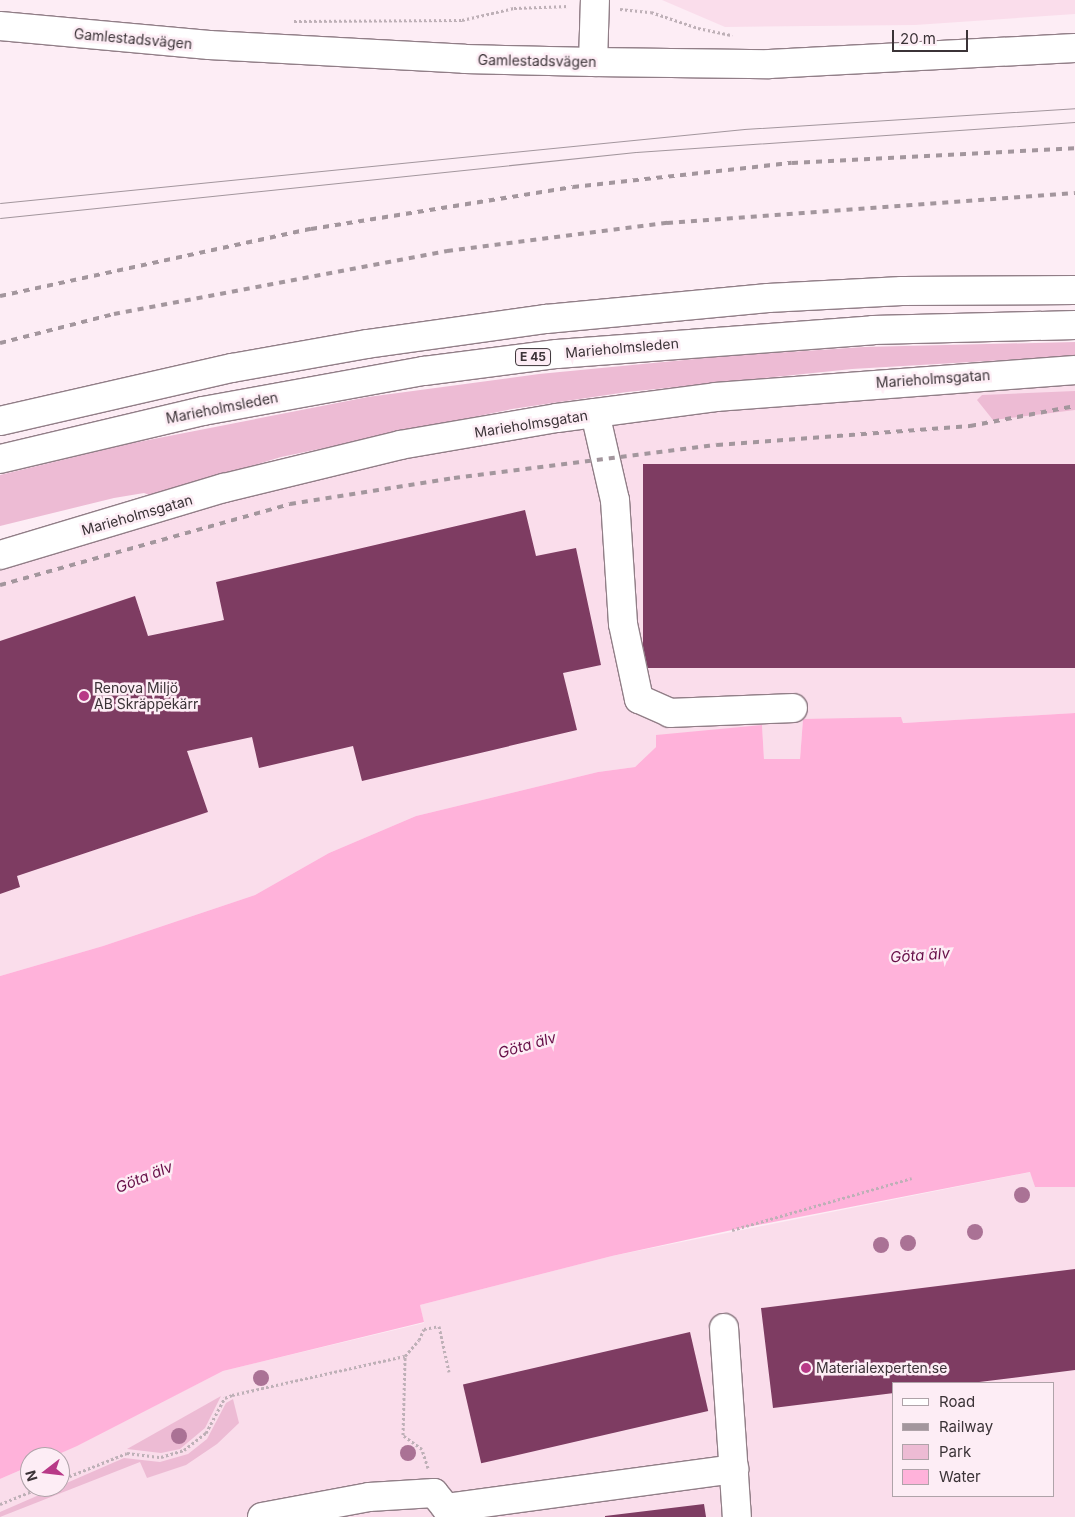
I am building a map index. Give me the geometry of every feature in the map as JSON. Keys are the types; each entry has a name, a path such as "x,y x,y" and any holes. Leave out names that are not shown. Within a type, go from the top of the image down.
{"main road":[{"path":"593,62 595,4"},
{"name":"Gamlestadsvägen","path":"0,26 209,45 465,59 593,62 779,64 1075,48"},
{"path":"0,421 232,368 367,344 546,319 768,298 902,291 1075,290"},
{"name":"Marieholmsleden","path":"0,459 203,411 424,371 557,354 873,330 1075,325"},
{"name":"Marieholmsgatan","path":"0,555 326,462 400,445 716,397 854,384 1075,370"},
{"path":"595,414 615,500 622,624 639,699 670,713 794,708"},
{"path":"724,1328 737,1517"},
{"path":"262,1517 369,1497 443,1506 734,1469"}],"path":[{"path":"284,21 462,20 536,6 595,4 651,12 698,28 736,36"},
{"path":"732,1230 912,1178"},
{"path":"70,1476 127,1453 161,1457 184,1450 206,1433 224,1398 405,1356 419,1340 424,1329 439,1326 449,1372"},
{"path":"405,1356 402,1434 422,1449 443,1506"},
{"path":"0,1504 20,1496"}],"shaded area":[{"path":"662,0 1075,0 1075,14 915,25 725,27"},
{"path":"1075,378 1075,713 902,723 803,719 800,759 764,759 762,725 656,747 635,767 598,772 416,816 329,853 255,895 103,946 0,976 0,563 327,469 717,405"},
{"path":"1031,1172 1035,1187 1075,1187 1075,1517 0,1517 0,1479 20,1470 20,1497 70,1497 70,1448 223,1371 424,1323 420,1305 612,1256"}],"green space":[{"path":"1075,342 1075,356 852,369 627,392 512,409 281,457 152,496 144,493 114,498 0,526 0,475 128,444 368,397 539,374 726,356 864,347"},
{"path":"1075,391 1075,410 993,420 977,400 982,395"},
{"path":"221,1396 205,1428 180,1449 161,1453 127,1449"},
{"path":"233,1399 239,1423 217,1444 186,1465 147,1478 140,1462 70,1490 70,1482 124,1458 160,1462 188,1454 207,1439 226,1403"},
{"path":"34,1497 51,1497 0,1517 0,1512"}],"water":[{"name":"Göta älv","path":"1075,713 1075,1187 1035,1187 1030,1172 732,1230 612,1256 420,1305 424,1322 223,1371 70,1449 70,1447 20,1447 20,1470 0,1479 0,976 103,946 255,895 329,853 416,816 598,772 635,767 656,747 656,735 762,725 764,759 800,759 803,719 901,717 903,723"}],"building":[{"path":"643,464 1075,464 1075,668 643,668"},
{"path":"525,510 536,556 576,548 601,665 563,673 577,730 362,781 353,746 259,768 252,737 187,751 208,812 17,876 20,887 0,894 0,641 135,596 148,636 224,620 216,582"},
{"path":"1075,1269 1075,1370 979,1382 892,1382 892,1393 773,1408 761,1308"},
{"path":"690,1332 708,1411 481,1463 463,1384"},
{"path":"704,1504 706,1517 605,1517 605,1516"}],"tram line":[{"path":"0,203 744,129 1075,108"},
{"path":"0,218 636,152 1075,122"}],"railway":[{"path":"0,296 311,229 573,187 792,163 1075,148"},
{"path":"0,343 114,314 447,251 667,223 1075,193"},
{"path":"0,585 290,504 454,478 717,445 970,426 1075,406"}],"place":[{"name":"Renova Miljö AB Skräppekärr","path":"84,696"},
{"name":"Materialexperten.se","path":"806,1368"}]}
